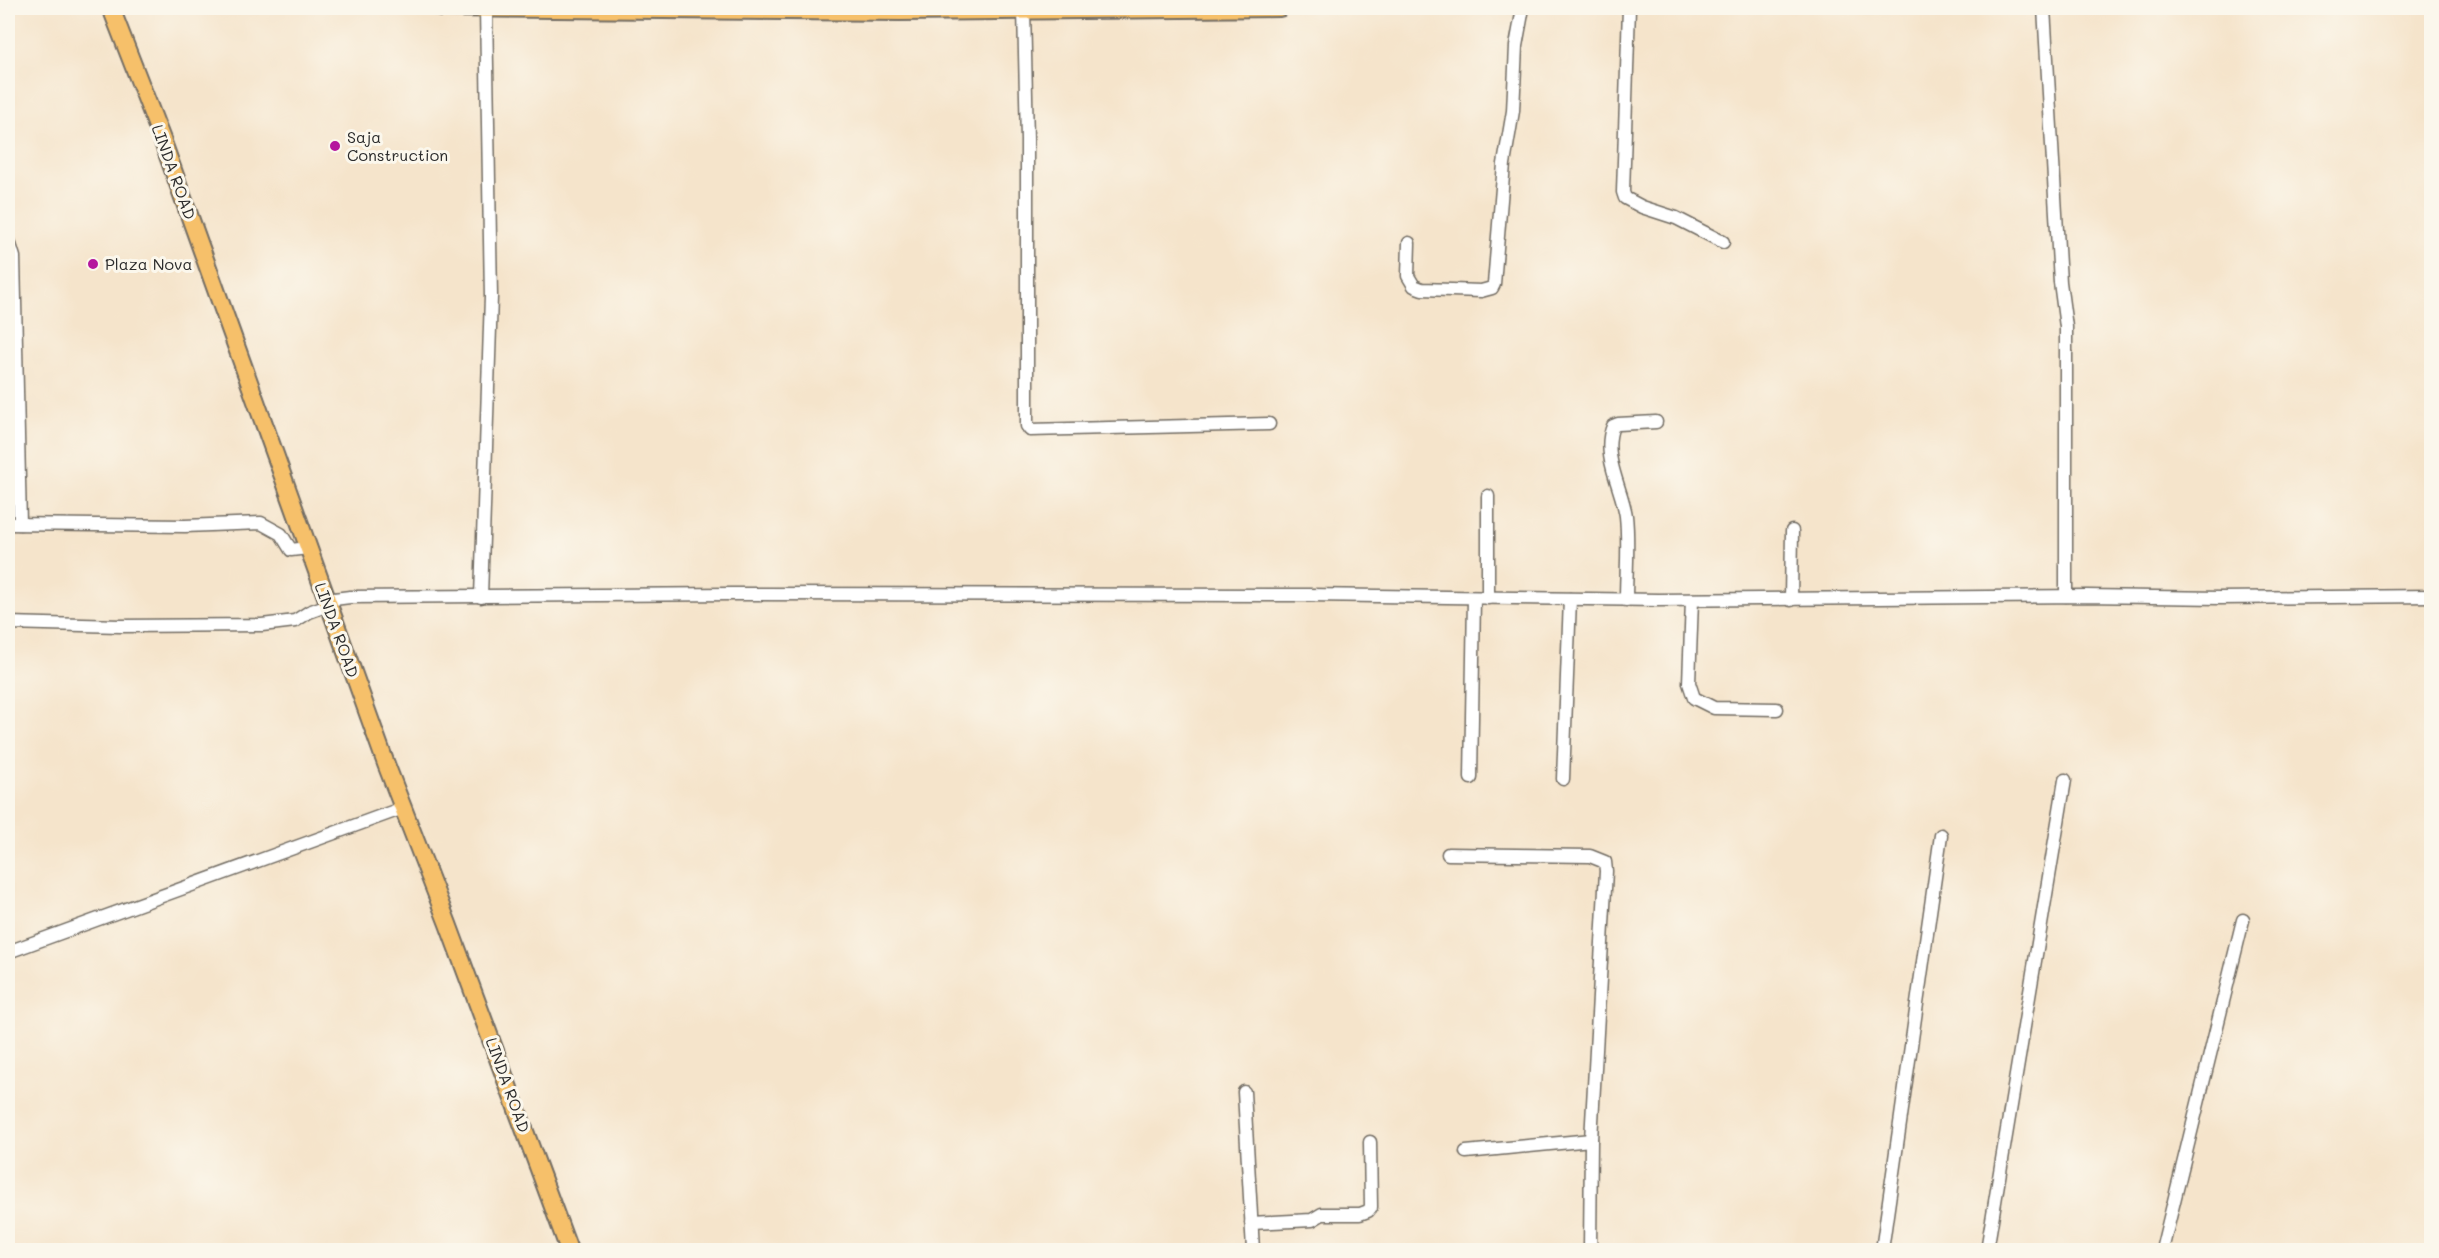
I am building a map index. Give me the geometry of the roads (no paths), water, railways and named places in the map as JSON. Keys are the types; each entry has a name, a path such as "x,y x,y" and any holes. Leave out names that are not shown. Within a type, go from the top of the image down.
{"main road":[{"name":"LINDA ROAD","path":"111,8 163,142 327,603 569,1251"},
{"path":"440,8 900,10 1280,8"}],"street":[{"path":"1409,243 1408,276 1414,286 1422,289 1481,291 1492,288 1504,164 1513,111 1516,46 1524,8"},
{"path":"1629,8 1623,192 1625,198 1642,207 1676,218 1723,242"},
{"path":"2044,8 2060,282 2066,327 2066,596"},
{"path":"481,597 491,297 486,9"},
{"path":"1024,9 1027,140 1027,426 1030,430 1269,424"},
{"path":"8,238 14,257 14,524 185,526 261,523 281,534 291,550 309,548"},
{"path":"1626,600 1626,516 1615,483 1609,440 1613,426 1618,424 1656,422"},
{"path":"1488,496 1488,598"},
{"path":"1791,600 1792,531"},
{"path":"8,623 120,626 262,625 295,621 327,603 350,597 743,594 1286,595 1791,600 2066,596 2432,597"},
{"path":"1471,778 1474,598"},
{"path":"1563,779 1570,599"},
{"path":"1692,600 1689,683 1694,698 1714,708 1777,709"},
{"path":"1987,1251 2065,780"},
{"path":"8,952 403,808"},
{"path":"1882,1251 1941,835"},
{"path":"1449,854 1590,856 1605,862 1604,940 1591,1140 1590,1251"},
{"path":"2162,1251 2242,920"},
{"path":"1244,1092 1253,1251"},
{"path":"1466,1152 1591,1140"},
{"path":"1251,1223 1312,1220 1322,1214 1359,1214 1368,1211 1371,1207 1370,1142"}],"place":[{"name":"Saja Construction","path":"335,146"},
{"name":"Plaza Nova","path":"93,264"}]}
